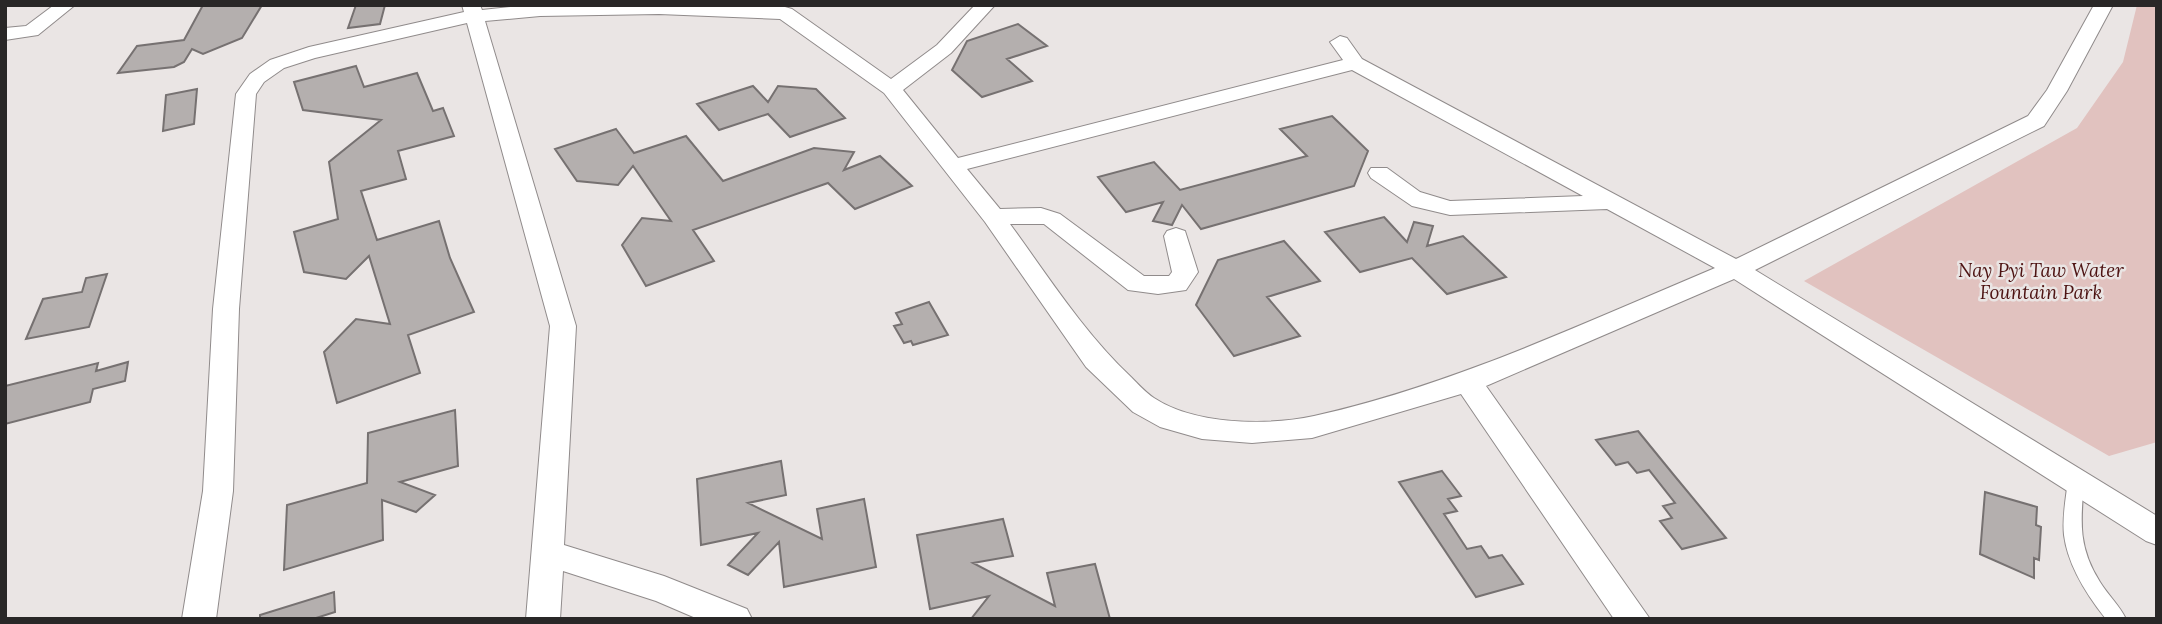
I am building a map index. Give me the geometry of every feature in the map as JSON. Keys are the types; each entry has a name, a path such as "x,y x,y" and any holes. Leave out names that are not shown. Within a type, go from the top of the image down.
{"street":[{"path":"5,34 31,31 66,5"},
{"path":"891,89 944,49 986,5"},
{"path":"199,619 218,491 226,309 246,94 257,78 277,64 472,11 791,9 891,89 993,217 1096,360 1143,405 1170,419 1202,428 1252,432 1312,427 1468,382 1737,269 2036,121 2104,5"},
{"path":"472,11 563,326 543,619"},
{"path":"1340,42 1355,63 1737,269 2157,532"},
{"path":"952,166 1355,63"},
{"path":"1379,173 1422,203 1431,206 1610,202"},
{"path":"993,217 1029,214 1052,219 1137,284 1177,284 1185,272 1176,236"},
{"path":"1468,382 1633,619"},
{"path":"547,553 664,590 735,619"}],"lane":[{"path":"2077,480 2073,536 2098,596 2117,619"}],"green space":[{"name":"Nay Pyi Taw Water Fountain Park","path":"2137,5 2157,5 2157,442 2109,456 1804,281 2077,128 2123,62"}],"building":[{"path":"203,5 262,5 242,38 203,54 192,49 184,62 174,67 118,73 137,46 184,40"},
{"path":"356,5 385,5 380,24 348,28"},
{"path":"1018,24 1047,46 1007,59 1032,81 982,97 952,70 967,41"},
{"path":"356,66 364,87 417,73 433,111 443,108 454,136 398,151 406,179 361,191 377,240 439,221 450,258 474,312 408,335 420,373 337,403 324,352 356,319 390,324 369,256 346,279 304,272 294,232 338,219 329,162 381,120 303,110 294,82"},
{"path":"753,86 768,102 778,86 816,89 845,118 790,137 768,114 719,130 697,104"},
{"path":"197,89 194,124 163,131 166,95"},
{"path":"1332,116 1368,151 1354,186 1201,229 1182,205 1172,225 1153,221 1163,202 1126,212 1098,177 1154,162 1180,190 1307,156 1280,129"},
{"path":"616,129 634,153 686,136 723,181 814,148 854,152 844,170 880,156 912,186 855,209 828,183 693,230 714,261 646,286 622,245 642,218 671,221 633,166 618,185 577,181 555,149"},
{"path":"1384,217 1407,242 1414,222 1433,226 1427,246 1463,236 1506,277 1447,294 1412,258 1360,272 1325,232"},
{"path":"1284,241 1320,281 1267,297 1300,336 1234,356 1196,305 1218,260"},
{"path":"107,274 89,327 26,339 43,299 82,292 86,278"},
{"path":"929,302 948,335 913,345 911,341 904,343 894,326 902,324 896,313"},
{"path":"128,362 125,381 93,389 90,402 5,424 5,386 98,363 96,371"},
{"path":"455,410 458,466 400,482 435,495 416,512 382,500 383,540 284,570 287,505 367,483 368,433"},
{"path":"1638,431 1726,538 1682,549 1660,521 1672,518 1663,506 1675,503 1649,470 1637,473 1628,462 1616,465 1596,440"},
{"path":"781,461 786,495 748,503 822,539 817,509 864,499 876,567 784,587 779,542 748,575 728,565 758,533 701,545 697,479"},
{"path":"1442,471 1461,496 1448,499 1457,511 1444,514 1467,549 1481,546 1489,558 1502,555 1523,584 1476,597 1399,482"},
{"path":"1985,492 2037,507 2036,525 2041,527 2039,560 2034,558 2034,578 1980,554"},
{"path":"1003,519 1013,556 973,563 1055,606 1047,573 1095,564 1110,619 971,619 989,596 930,609 917,535"},
{"path":"334,592 335,612 313,619 260,619 260,615"}]}
